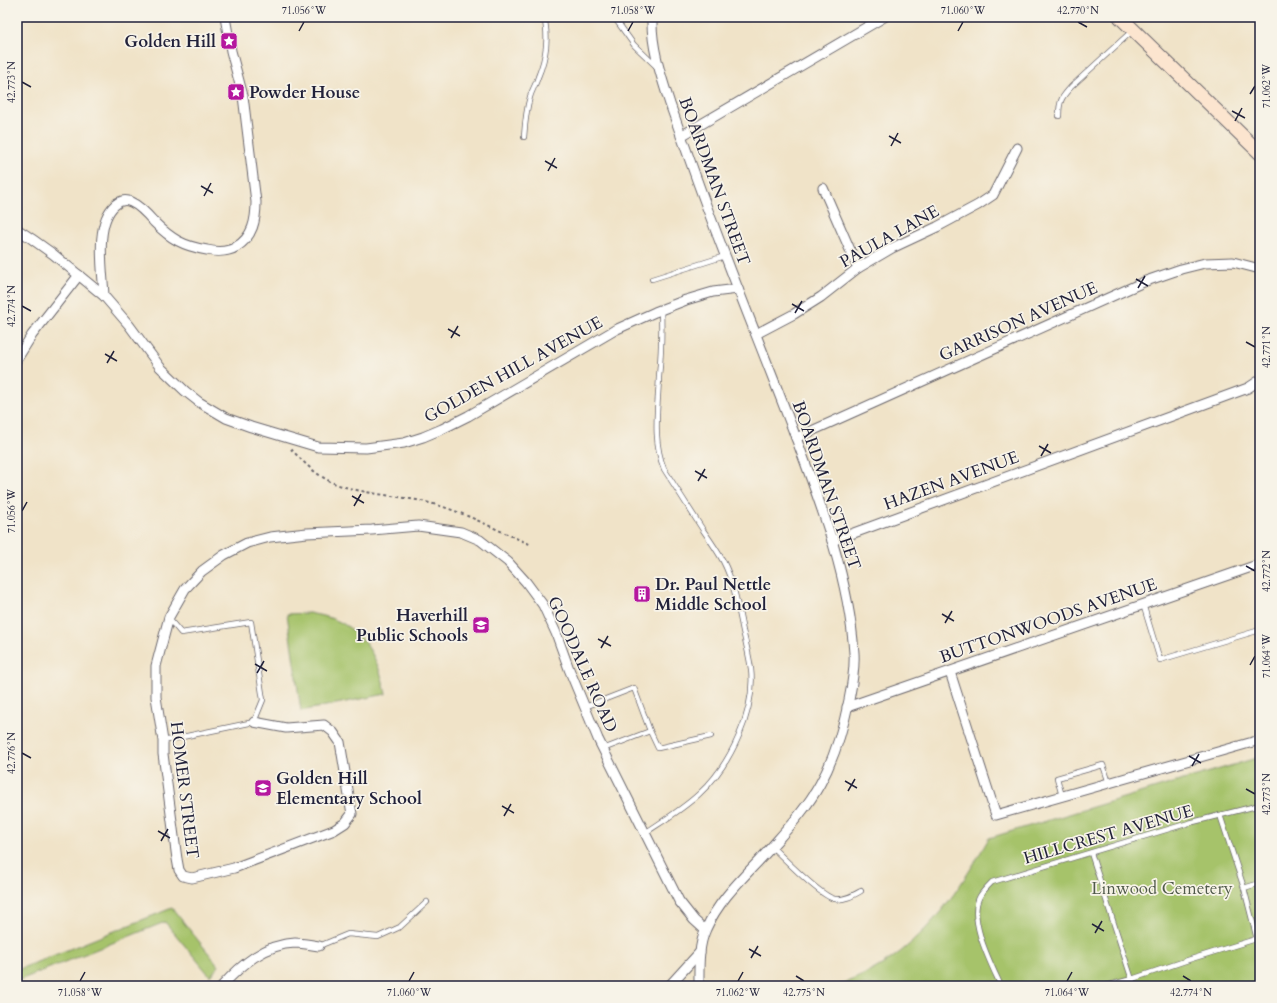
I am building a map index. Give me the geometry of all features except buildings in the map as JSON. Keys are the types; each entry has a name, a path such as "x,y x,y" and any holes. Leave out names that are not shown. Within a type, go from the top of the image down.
{"main road":[{"path":"1120,17 1260,153"}],"street":[{"path":"104,296 102,228 109,210 118,202 124,200 137,205 166,233 184,245 196,248 217,251 233,249 241,244 251,232 256,213 256,202 242,88 225,17"},
{"name":"BOARDMAN STREET","path":"652,17 652,37 659,68 681,136 725,256 796,438 832,541 851,616 854,657 848,707 838,743 819,785 797,818 772,847 723,898 705,930 700,952 699,986"},
{"path":"681,136 884,17"},
{"name":"PAULA LANE","path":"756,334 794,314 821,297 858,268 892,248 937,227 978,205 993,195 1017,148"},
{"path":"823,188 858,268"},
{"name":"GOLDEN HILL AVENUE","path":"17,229 53,254 104,296 129,325 160,367 189,395 226,418 285,438 318,447 366,448 404,443 423,437 474,412 615,330 686,300 713,292 738,289"},
{"name":"GARRISON AVENUE","path":"796,438 1146,282 1181,269 1205,262 1233,262 1260,269"},
{"path":"17,360 32,335 79,275"},
{"name":"HAZEN AVENUE","path":"832,541 1248,388 1260,380"},
{"name":"GOODALE ROAD","path":"252,542 270,537 307,533 418,526 461,532 480,540 508,562 526,582 543,605 585,707 645,833 679,901 694,920 705,930"},
{"name":"HOMER STREET","path":"252,542 224,555 202,571 186,589 168,617 156,666 156,697 163,740 163,754 179,870 183,876 192,878 234,868 334,830 345,823 352,814 340,742 333,732 324,725 286,728 254,722"},
{"name":"BUTTONWOODS AVENUE","path":"848,707 1260,564"},
{"path":"950,672 996,815 1260,740"},
{"path":"222,986 235,972 258,953 278,946 295,943 319,946"},
{"path":"669,986 700,952"}],"lane":[{"path":"524,137 527,107 541,69 545,52 547,32 544,17"},
{"path":"614,17 634,45 659,68"},
{"path":"1059,116 1059,104 1064,95 1133,30"},
{"path":"652,279 725,256"},
{"path":"645,833 700,794 713,780 737,740 751,692 751,670 730,578 723,561 664,469 660,458 657,445 656,426 662,341 661,310"},
{"path":"1143,604 1160,660 1260,630"},
{"path":"163,740 254,722 262,700 251,622 180,633 168,617"},
{"path":"585,707 634,688 658,748 711,736"},
{"path":"604,749 650,731"},
{"path":"1062,796 1057,778 1103,765 1109,783"},
{"name":"HILLCREST AVENUE","path":"1001,986 980,938 976,918 976,905 980,895 992,882 1189,823 1260,805"},
{"path":"1220,815 1244,888 1260,951"},
{"path":"772,847 824,895 835,900 844,899 862,891"},
{"path":"1091,853 1134,986"},
{"path":"1244,888 1260,883"},
{"path":"319,946 348,934 378,937 400,926 427,902"},
{"path":"1106,986 1256,939"}],"path":[{"path":"285,438 287,446 301,460 319,475 335,484 351,489 418,500 438,505 467,515 512,537 532,544"}],"green space":[{"path":"309,613 330,618 344,625 362,640 375,659 386,694 301,711 287,614"},
{"name":"Linwood Cemetery","path":"1260,757 1260,986 837,986 873,970 892,958 925,929 954,895 989,838"},
{"path":"172,908 219,966 210,976 165,922 17,981 17,970"}],"place":[{"name":"Golden Hill","path":"229,41"},
{"name":"Powder House","path":"236,92"},
{"name":"Dr. Paul Nettle Middle School","path":"642,594"},
{"name":"Haverhill Public Schools","path":"481,625"},
{"name":"Golden Hill Elementary School","path":"263,788"}]}
